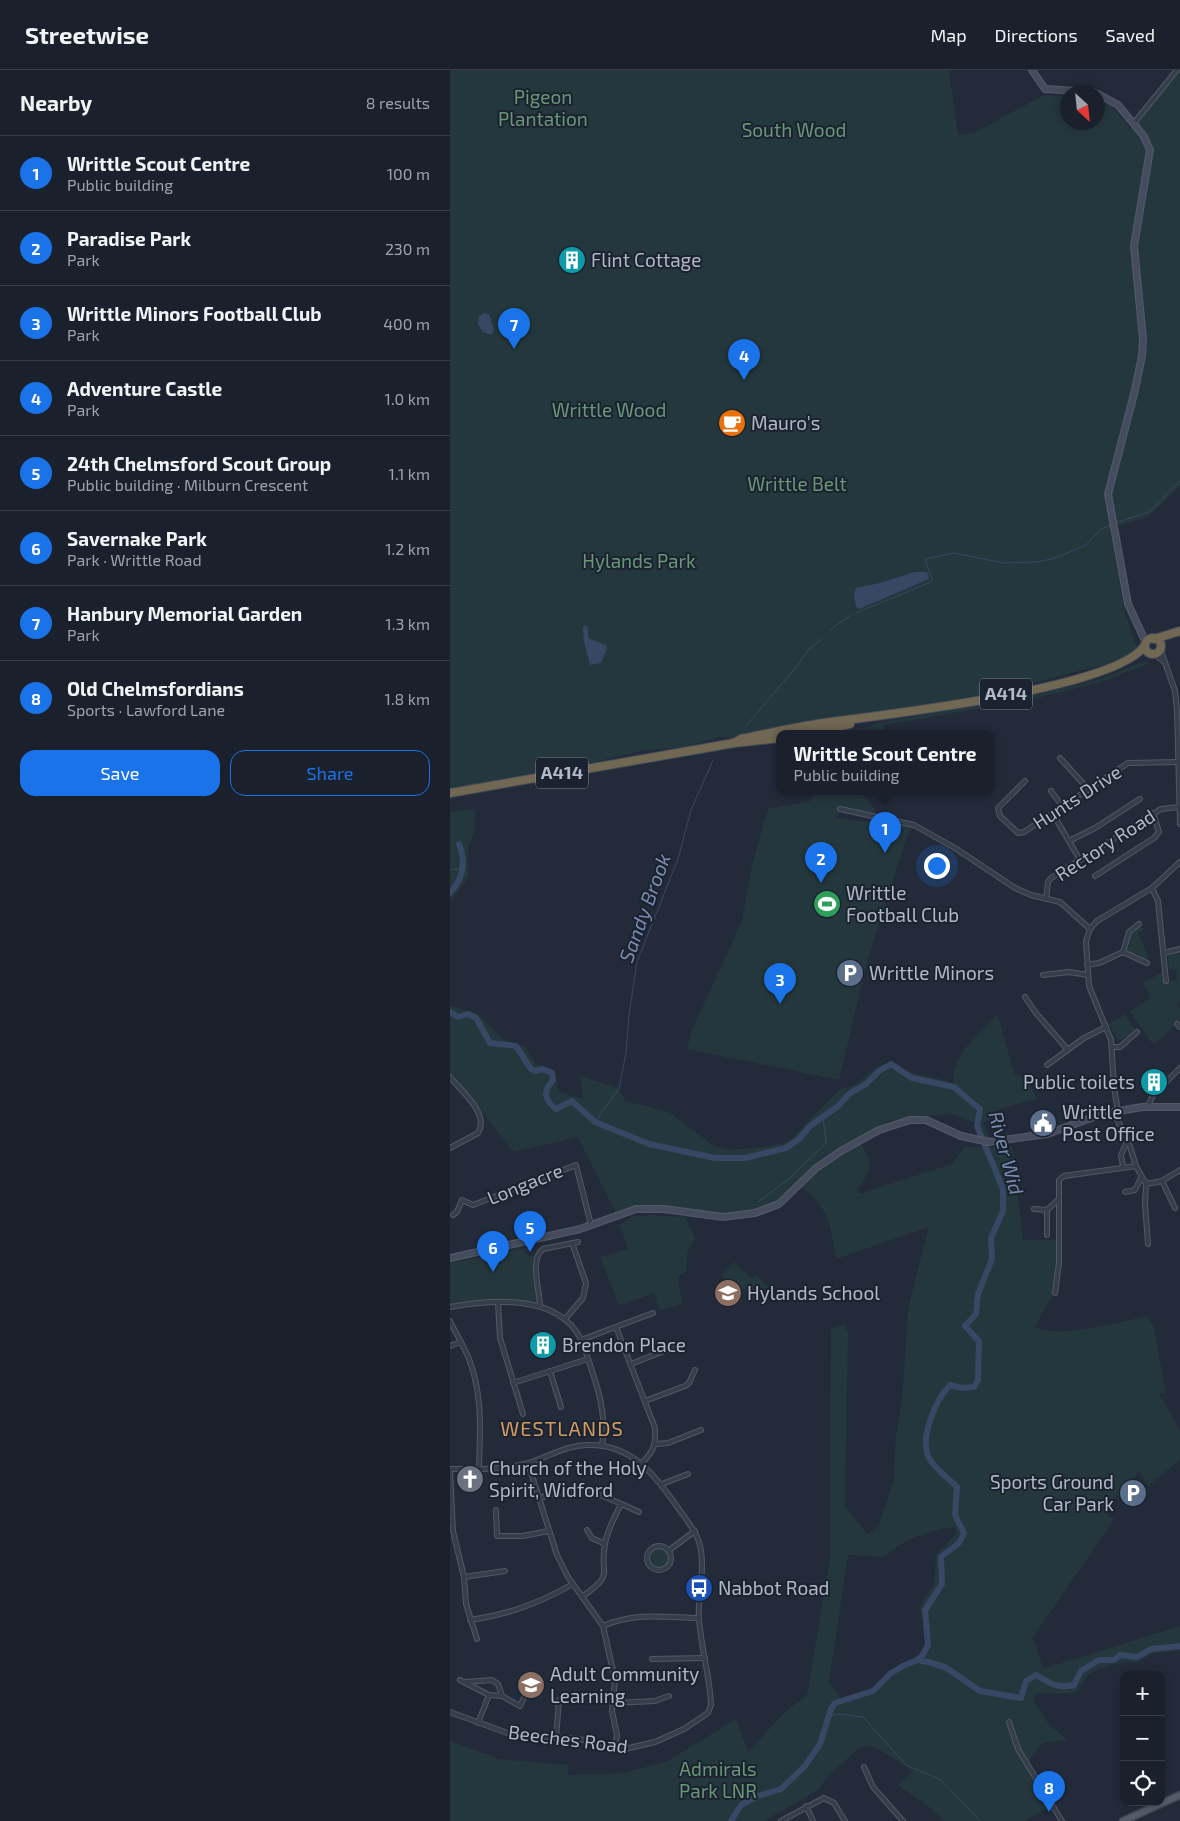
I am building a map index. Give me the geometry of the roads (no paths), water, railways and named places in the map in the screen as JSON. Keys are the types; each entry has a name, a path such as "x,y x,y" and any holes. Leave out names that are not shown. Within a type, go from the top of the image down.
{"highway":[{"path":"1153,646 1180,631"},
{"name":"A414","path":"787,730 859,720 1050,686 1100,673 1131,660 1153,646"},
{"name":"A414","path":"824,730 846,726 859,720"},
{"name":"A414","path":"734,743 741,739 776,732"},
{"name":"A414","path":"450,793 734,743 776,738"}],"main road":[{"path":"1123,1821 1180,1795"}],"street":[{"path":"1032,70 1045,89 1060,90"},
{"path":"1134,123 1178,70"},
{"path":"1105,98 1118,105 1134,123 1150,150 1134,246 1143,339 1142,356 1108,494 1128,604 1140,632 1163,661 1174,691 1178,711 1180,824"},
{"path":"1153,646 1163,661"},
{"path":"1060,758 1089,790"},
{"name":"Hunts Drive","path":"1025,782 998,808 1000,816 1015,832 1021,833 1128,764 1179,762"},
{"path":"1051,791 1063,807"},
{"path":"1069,841 1095,828 1140,798"},
{"name":"Rectory Road","path":"1046,899 1049,880 1161,809 1179,807"},
{"path":"840,810 914,824 955,848 1015,888 1063,904 1090,929"},
{"path":"1053,814 1080,860"},
{"path":"1095,876 1154,838 1159,832 1153,814"},
{"path":"1148,1244 1144,1204 1146,1184 1136,1166 1128,1140 1116,1112 1112,1046 1090,990 1086,948 1090,929 1107,914 1152,888 1180,862"},
{"path":"1152,888 1158,901 1166,981"},
{"path":"1087,965 1099,963 1123,952 1129,932 1139,924"},
{"path":"1164,953 1180,949"},
{"path":"1123,952 1147,963"},
{"path":"1043,975 1069,972 1088,975"},
{"path":"1025,997 1068,1050"},
{"path":"1047,1065 1084,1038 1106,1027"},
{"path":"1112,1055 1137,1032"},
{"path":"1112,1046 1120,1047"},
{"path":"1148,1106 1153,1095 1180,1068"},
{"path":"450,1077 479,1112 482,1122 478,1133 451,1148"},
{"path":"450,1258 591,1225 636,1209 664,1209 722,1216 746,1215 769,1208 783,1201 816,1168 834,1155 879,1130 910,1120 926,1120 961,1136 987,1142 1047,1134 1098,1115 1148,1106 1180,1106"},
{"path":"1123,1166 1121,1155 1128,1140"},
{"name":"Longacre","path":"452,1215 457,1212 462,1200 473,1205 576,1165 591,1225"},
{"path":"1055,1293 1059,1263 1058,1184 1061,1177 1123,1166 1136,1166"},
{"path":"1146,1184 1162,1181 1180,1170"},
{"path":"1125,1192 1135,1190 1141,1178"},
{"path":"1162,1181 1175,1208"},
{"path":"1034,1209 1047,1210 1059,1199"},
{"path":"1047,1210 1047,1235"},
{"path":"540,1306 535,1269 539,1252 543,1249 578,1242"},
{"path":"565,1319 583,1298 586,1283 572,1243"},
{"path":"498,1302 500,1338 523,1414"},
{"path":"450,1306 498,1302 540,1306 565,1319 581,1340 598,1389 604,1419 602,1446"},
{"path":"581,1340 653,1313"},
{"path":"451,1322 469,1358 478,1389 481,1414 479,1469"},
{"path":"616,1327 655,1428 656,1444 652,1454 642,1464"},
{"path":"450,1346 461,1342"},
{"path":"631,1364 674,1347"},
{"path":"513,1383 588,1359"},
{"path":"645,1401 685,1386 689,1383 695,1370"},
{"path":"550,1371 561,1407"},
{"path":"656,1444 668,1443 702,1430"},
{"name":"Beeches Road","path":"450,1469 500,1468 528,1463 571,1447 602,1446 620,1450 642,1464 662,1484 695,1531 702,1557 698,1618 711,1696 711,1706 708,1713 684,1729 655,1742 625,1749 585,1740 510,1734 450,1712"},
{"path":"528,1463 548,1531 560,1563 603,1626 615,1680 612,1711 617,1735 615,1748"},
{"path":"450,1469 454,1530 464,1577 470,1620 477,1640"},
{"path":"662,1484 688,1474"},
{"path":"539,1498 562,1491 583,1490 639,1512"},
{"path":"582,1597 598,1584 604,1576 605,1544 621,1504"},
{"path":"496,1510 495,1536 523,1536 548,1531"},
{"path":"587,1530 592,1538 605,1544"},
{"path":"668,1551 695,1531"},
{"path":"592,1538 594,1533"},
{"path":"662,1546 668,1551 671,1558 665,1568 657,1570 650,1566 647,1555 651,1549 662,1546"},
{"path":"464,1577 505,1571"},
{"path":"470,1620 497,1616 524,1608 573,1584"},
{"path":"603,1626 641,1615 698,1618"},
{"path":"652,1659 705,1658"},
{"path":"460,1680 489,1694 502,1696 520,1706 524,1698"},
{"path":"466,1682 492,1680 498,1684 502,1696"},
{"path":"478,1723 489,1694"},
{"path":"614,1703 655,1701 669,1696"},
{"path":"556,1738 558,1700"},
{"path":"1008,1722 1018,1749 1062,1821"},
{"path":"864,1767 873,1787 903,1821"},
{"path":"781,1821 824,1798 834,1803 845,1821"},
{"path":"806,1806 813,1821"}],"water":[{"path":"483,313 489,314 494,330 491,335 483,332 478,325 479,317"},
{"path":"915,572 927,572 929,579 859,609 856,607 854,594 856,588"},
{"path":"586,625 588,628 588,638 606,645 607,648 601,663 590,665 584,642 583,627"}],"waterway":[{"name":"Sandy Brook","path":"1115,523 1149,512 1180,481"},
{"name":"Sandy Brook","path":"856,613 931,582 932,579 925,559 954,553 1004,563 1037,562 1056,558 1086,545 1101,529 1111,525"},
{"name":"Sandy Brook","path":"830,630 851,615"},
{"name":"Sandy Brook","path":"746,726 798,665 808,650 822,639"},
{"name":"Sandy Brook","path":"595,1122 619,1088 626,1053 629,1015 637,962 678,859 691,810 713,760"},
{"name":"River Wid","path":"450,893 461,876 463,857 459,844"},
{"path":"450,870 463,868"},
{"name":"River Wid","path":"450,1012 458,1017 468,1014 476,1018 490,1043 516,1046 531,1069 536,1071 542,1069 552,1073 553,1080 547,1088 546,1096 556,1109 572,1101 595,1122 649,1144 715,1158 745,1158 786,1148 799,1139 810,1126 837,1107 849,1094 866,1084 879,1071 891,1064 912,1078 954,1087 980,1109 977,1126 1003,1189 1003,1211 991,1238 992,1259 978,1294 976,1314 965,1326 979,1341 978,1380 974,1387 962,1388 950,1385 939,1400 930,1419 926,1450 929,1458 938,1470 957,1487 955,1515 964,1533 959,1543 941,1557 942,1584 925,1610 928,1645 922,1656 917,1660"},
{"path":"758,1202 790,1178 826,1143 823,1117"},
{"path":"731,1821 741,1805 758,1796 781,1789 805,1766 820,1744 831,1709 835,1703 873,1691 891,1673 917,1660 945,1667 980,1691 1021,1698 1026,1681 1036,1675 1058,1686 1074,1685 1081,1671 1099,1660 1114,1660 1120,1655 1137,1657 1151,1649 1180,1646"},
{"path":"829,1716 839,1714 863,1717 906,1765 941,1780 980,1821"}],"place":[{"name":"Flint Cottage","path":"572,260"},
{"name":"Hanbury Memorial Garden","path":"514,349"},
{"name":"Adventure Castle","path":"744,380"},
{"name":"Mauro's","path":"732,423"},
{"name":"Writtle Scout Centre","path":"885,853"},
{"name":"Paradise Park","path":"821,883"},
{"name":"Writtle Football Club","path":"827,904"},
{"name":"Writtle Minors","path":"850,973"},
{"name":"Writtle Minors Football Club","path":"780,1004"},
{"name":"Public toilets","path":"1154,1082"},
{"name":"Writtle Post Office","path":"1043,1123"},
{"name":"24th Chelmsford Scout Group","path":"530,1252"},
{"name":"Savernake Park","path":"493,1272"},
{"name":"Hylands School","path":"728,1293"},
{"name":"Brendon Place","path":"543,1345"},
{"name":"Church of the Holy Spirit, Widford","path":"470,1479"},
{"name":"Sports Ground Car Park","path":"1133,1493"},
{"name":"Nabbot Road","path":"699,1588"},
{"name":"Adult Community Learning","path":"531,1685"},
{"name":"Old Chelmsfordians","path":"1049,1812"}],"district":[{"name":"WESTLANDS","path":"562,1429"}],"park label":[{"name":"Pigeon Plantation","path":"543,108"},
{"name":"South Wood","path":"794,130"},
{"name":"Writtle Wood","path":"609,410"},
{"name":"Writtle Belt","path":"797,484"},
{"name":"Hylands Park","path":"639,561"},
{"name":"Admirals Park LNR","path":"718,1780"}]}
